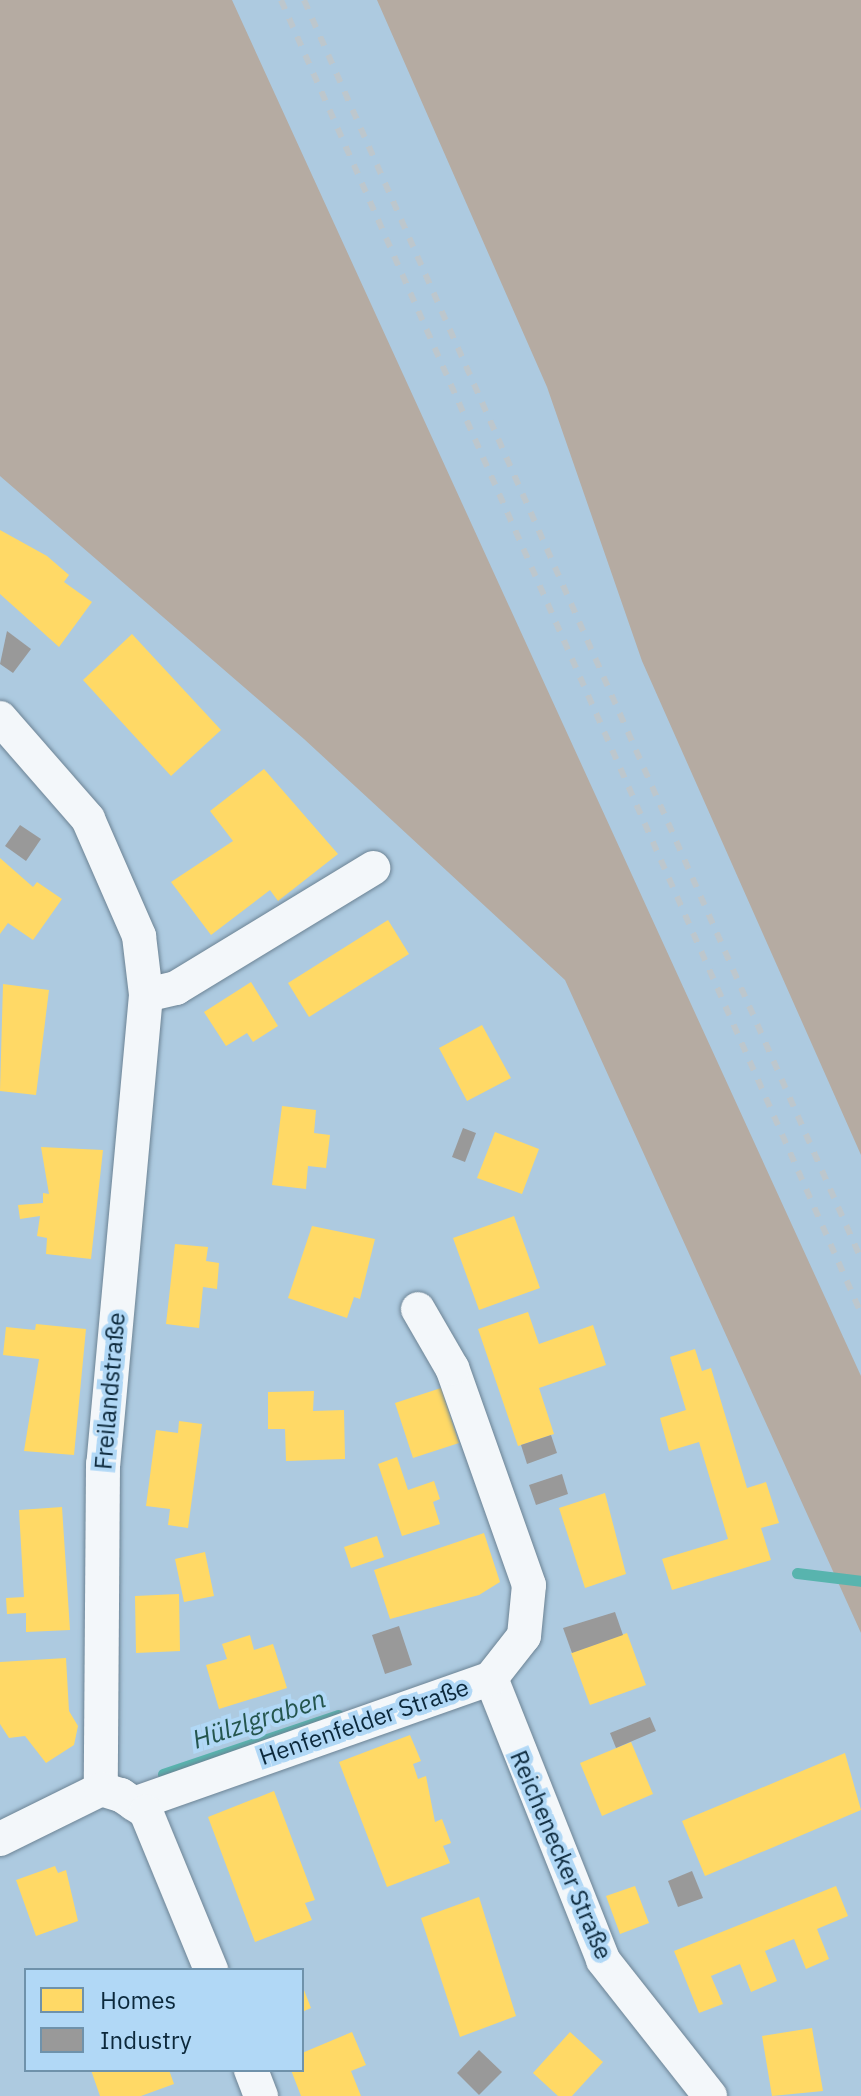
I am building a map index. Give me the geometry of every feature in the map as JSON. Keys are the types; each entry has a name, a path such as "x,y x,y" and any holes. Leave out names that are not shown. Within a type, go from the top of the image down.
{"street":[{"name":"Freilandstraße","path":"0,718 88,819 139,936 146,995 103,1464 101,1789"},
{"path":"146,995 176,988 373,868"},
{"name":"Henfenfelder Straße","path":"134,1804 491,1678 524,1636 529,1585 452,1368 418,1309"},
{"name":"Reichenecker Straße","path":"491,1678 603,1960 710,2096"},
{"path":"0,1839 101,1789 134,1804 146,1812 210,1968"},
{"path":"252,2072 261,2096"}],"shaded area":[{"path":"0,0 232,0 861,1376 861,1633 565,980 304,739 0,476"},
{"path":"377,0 861,0 861,1155 642,661 547,387"}],"building: Homes":[{"path":"0,530 47,556 69,575 64,582 92,602 59,647 0,594"},
{"path":"132,634 221,730 171,776 83,680"},
{"path":"264,769 338,854 278,901 270,890 211,935 171,882 233,841 210,811"},
{"path":"0,858 33,887 37,882 62,899 33,940 8,923 0,934"},
{"path":"388,920 409,954 309,1017 288,983"},
{"path":"251,982 278,1026 253,1042 247,1033 226,1046 204,1012"},
{"path":"3,984 49,990 36,1095 0,1091"},
{"path":"482,1025 511,1078 467,1101 439,1048"},
{"path":"282,1106 316,1110 314,1133 330,1135 326,1168 308,1166 306,1189 272,1185"},
{"path":"495,1132 539,1149 522,1194 477,1178"},
{"path":"41,1147 103,1150 91,1259 46,1254 47,1238 37,1236 40,1216 20,1219 18,1205 43,1203 43,1193 49,1194"},
{"path":"514,1216 540,1288 479,1310 453,1238"},
{"path":"312,1226 375,1239 360,1299 354,1297 347,1318 288,1298"},
{"path":"175,1244 208,1247 206,1261 219,1263 217,1289 203,1287 199,1328 166,1324"},
{"path":"528,1312 539,1344 593,1325 606,1365 539,1388 554,1434 518,1446 478,1329"},
{"path":"36,1324 86,1329 74,1455 24,1451 39,1359 3,1355 6,1327 35,1330"},
{"path":"695,1349 702,1371 711,1368 747,1488 766,1482 779,1523 761,1528 771,1560 672,1590 662,1559 728,1539 699,1442 669,1451 660,1418 686,1410 670,1357"},
{"path":"441,1388 459,1443 413,1458 395,1403"},
{"path":"314,1391 313,1411 344,1410 345,1459 286,1461 285,1429 268,1429 268,1392"},
{"path":"179,1421 202,1424 188,1528 168,1525 170,1509 146,1506 156,1430 178,1433"},
{"path":"397,1457 408,1490 434,1481 440,1499 433,1502 440,1524 402,1536 378,1464"},
{"path":"605,1493 626,1574 585,1588 559,1508"},
{"path":"62,1507 70,1630 26,1632 26,1613 7,1614 6,1598 24,1597 19,1510"},
{"path":"484,1533 500,1582 479,1595 390,1619 374,1570"},
{"path":"377,1536 384,1557 351,1568 344,1547"},
{"path":"205,1552 214,1596 184,1602 175,1559"},
{"path":"179,1594 180,1651 136,1653 135,1596"},
{"path":"627,1633 646,1685 590,1705 571,1653"},
{"path":"250,1635 254,1650 273,1644 287,1688 219,1709 206,1665 227,1659 222,1644"},
{"path":"66,1658 69,1711 78,1726 74,1745 46,1763 25,1736 9,1738 0,1724 0,1662"},
{"path":"410,1735 421,1761 413,1764 418,1779 426,1776 435,1822 442,1819 451,1843 443,1846 450,1863 387,1887 339,1762"},
{"path":"631,1742 653,1794 602,1816 580,1763"},
{"path":"845,1753 861,1810 705,1876 682,1821"},
{"path":"274,1791 315,1900 305,1903 312,1920 255,1942 208,1817"},
{"path":"55,1866 58,1873 66,1870 78,1921 36,1936 16,1880"},
{"path":"635,1886 649,1923 620,1934 606,1896"},
{"path":"836,1886 848,1916 817,1929 829,1959 806,1969 794,1939 765,1951 777,1981 751,1992 740,1964 711,1976 723,2004 699,2013 674,1951"},
{"path":"479,1897 516,2016 460,2037 421,1918"},
{"path":"304,1990 311,2008 304,2011"},
{"path":"812,2028 823,2091 772,2096 762,2036"},
{"path":"352,2032 366,2065 351,2071 361,2096 301,2096 292,2072 304,2072 304,2052"},
{"path":"570,2032 603,2062 572,2096 558,2096 533,2073"},
{"path":"92,2072 170,2072 174,2084 141,2096 100,2096"}],"building: Industry":[{"path":"7,631 31,649 13,673 0,664"},
{"path":"20,825 41,839 26,861 5,846"},
{"path":"463,1128 476,1133 465,1162 452,1157"},
{"path":"551,1435 557,1453 527,1464 521,1445"},
{"path":"562,1474 568,1494 536,1505 529,1485"},
{"path":"615,1612 623,1635 572,1653 563,1628"},
{"path":"399,1626 412,1665 385,1674 372,1635"},
{"path":"650,1717 656,1731 616,1748 610,1733"},
{"path":"692,1871 703,1898 678,1907 668,1881"},
{"path":"479,2050 502,2072 479,2095 457,2073"}],"waterway":[{"name":"Hülzlgraben","path":"797,1573 861,1581"},
{"name":"Hülzlgraben","path":"163,1774 338,1715"}],"railway":[{"path":"281,0 861,1313"},
{"path":"304,0 861,1259"}]}
